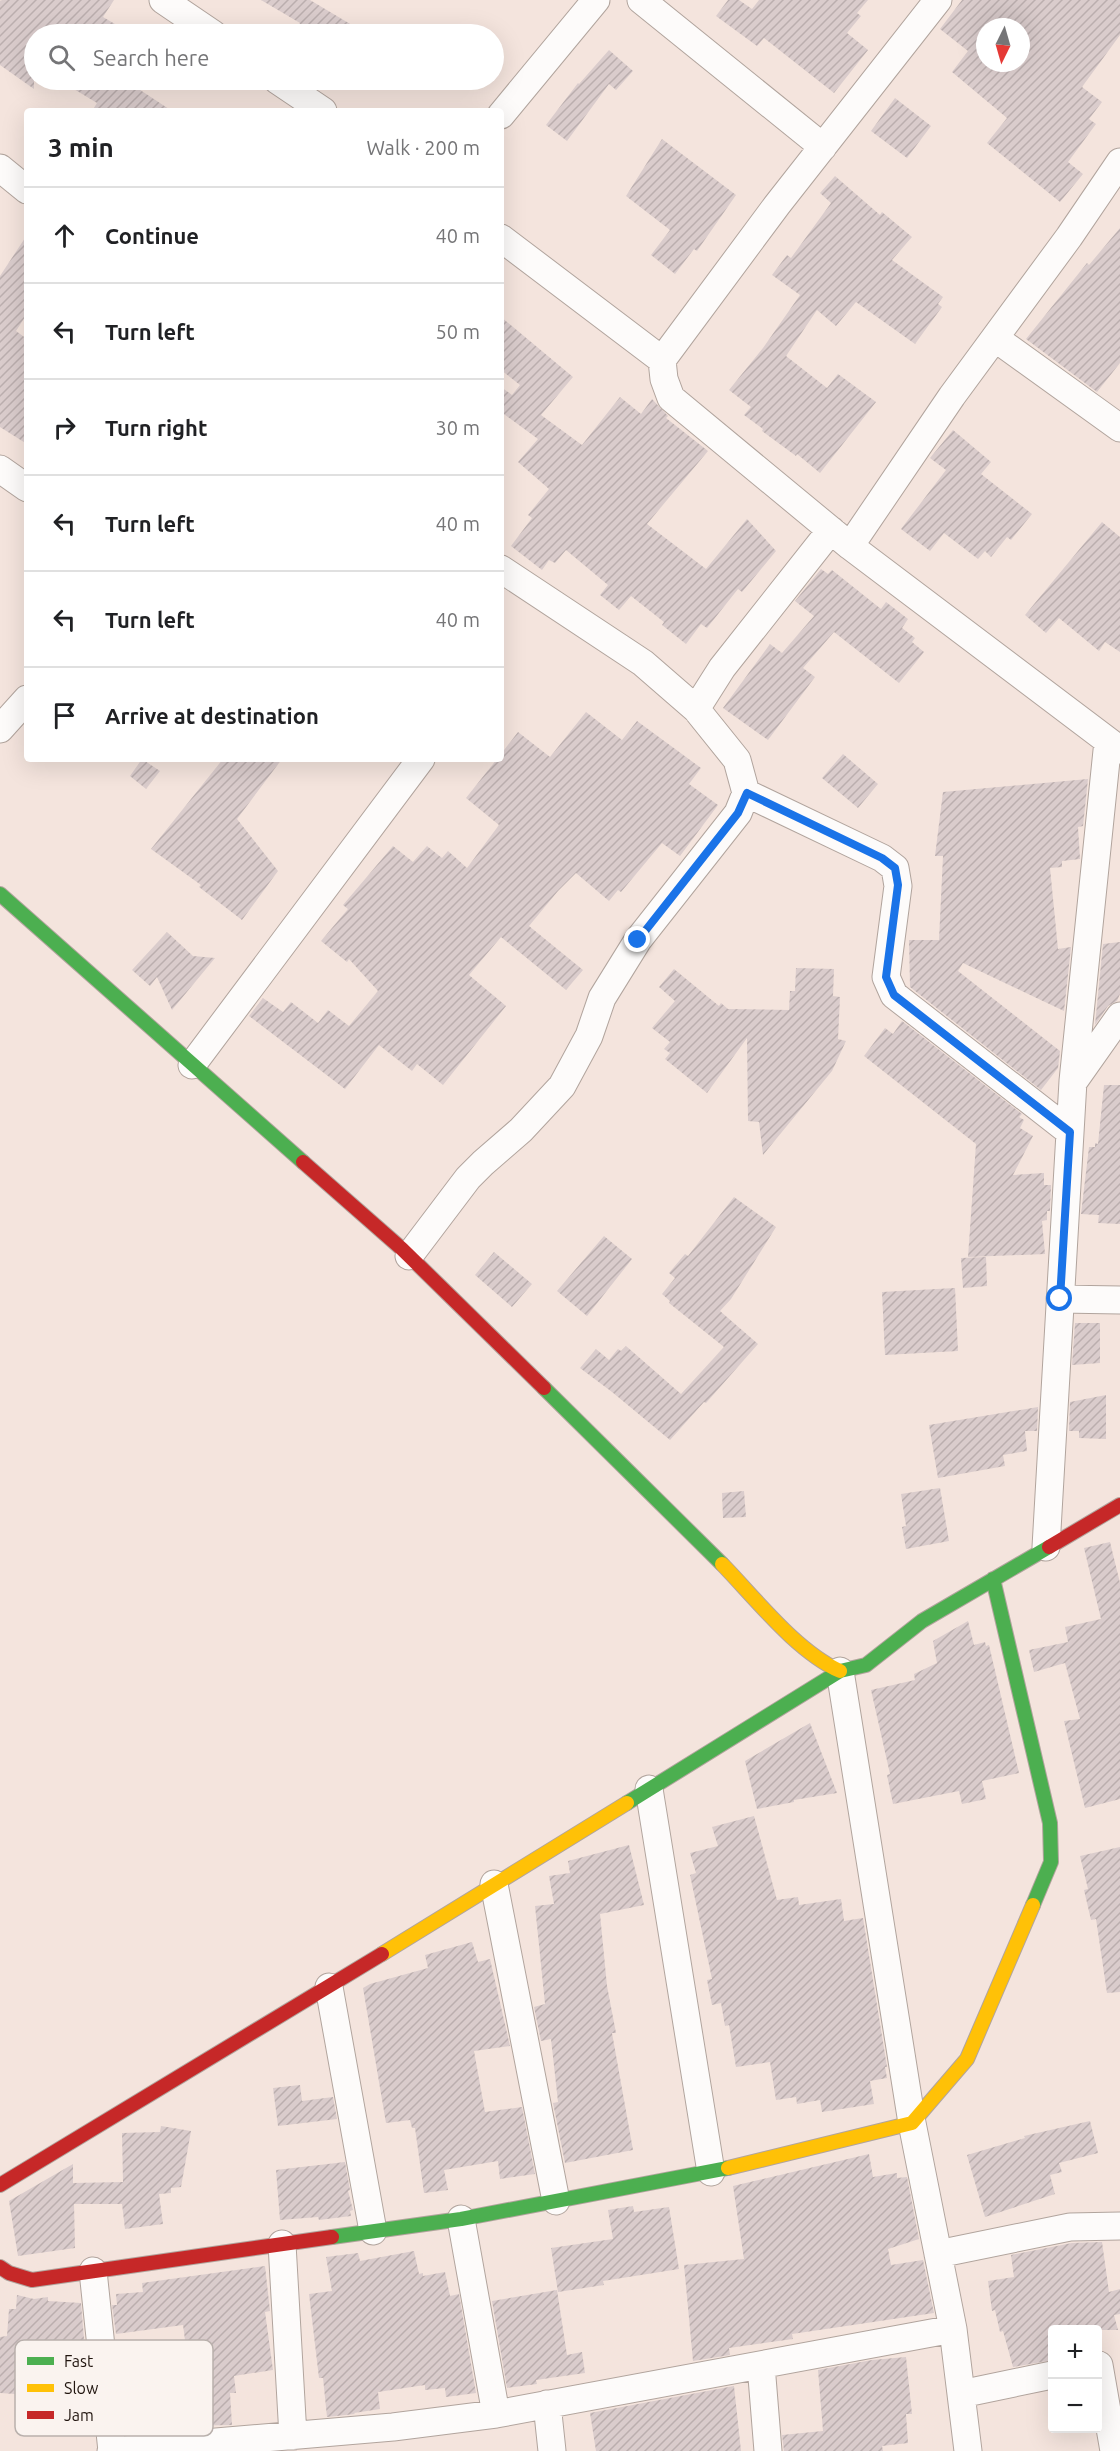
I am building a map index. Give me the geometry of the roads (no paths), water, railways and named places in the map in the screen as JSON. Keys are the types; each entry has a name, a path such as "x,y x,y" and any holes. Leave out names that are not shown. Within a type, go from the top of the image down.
{"street":[{"path":"163,0 198,24"},
{"path":"504,111 596,0"},
{"path":"641,0 823,147"},
{"path":"938,0 823,147 662,360 664,379 671,398 841,538 1114,745 1073,1082 1046,1547"},
{"path":"293,90 319,108"},
{"path":"696,709 722,668 841,538 951,396 1069,237 1120,162"},
{"path":"0,168 24,188"},
{"path":"504,240 662,360"},
{"path":"994,338 1120,428"},
{"path":"0,469 24,486"},
{"path":"409,1256 468,1178 521,1130 562,1086 589,1036 603,998 638,940 738,813 747,793 737,760 696,709 643,663 504,571"},
{"path":"0,729 24,702"},
{"path":"192,1065 419,762"},
{"path":"747,793 882,858 895,868 898,885 886,977 894,995 1070,1132"},
{"path":"0,894 409,1256 685,1526 804,1649 822,1663 840,1671"},
{"path":"1073,1082 1111,1045 1120,1016"},
{"path":"1060,1299 1120,1300"},
{"path":"0,2184 329,1987 840,1671 866,1665 922,1621 1120,1505"},
{"path":"0,2267 9,2273 32,2280 461,2219 711,2172 912,2123 967,2059 1051,1862 1050,1823 993,1579"},
{"path":"840,1671 912,2123 953,2329 968,2451"},
{"path":"649,1789 711,2172"},
{"path":"494,1884 556,2201"},
{"path":"329,1987 373,2231"},
{"path":"461,2219 496,2414"},
{"path":"938,2254 1070,2227 1120,2226"},
{"path":"282,2244 293,2436"},
{"path":"93,2271 100,2340"},
{"path":"110,2436 111,2451 160,2449 293,2436 393,2439 496,2414 953,2329"},
{"path":"1106,2364 1114,2451"},
{"path":"761,2365 768,2451"},
{"path":"961,2394 1048,2376"},
{"path":"548,2404 552,2451"}]}
